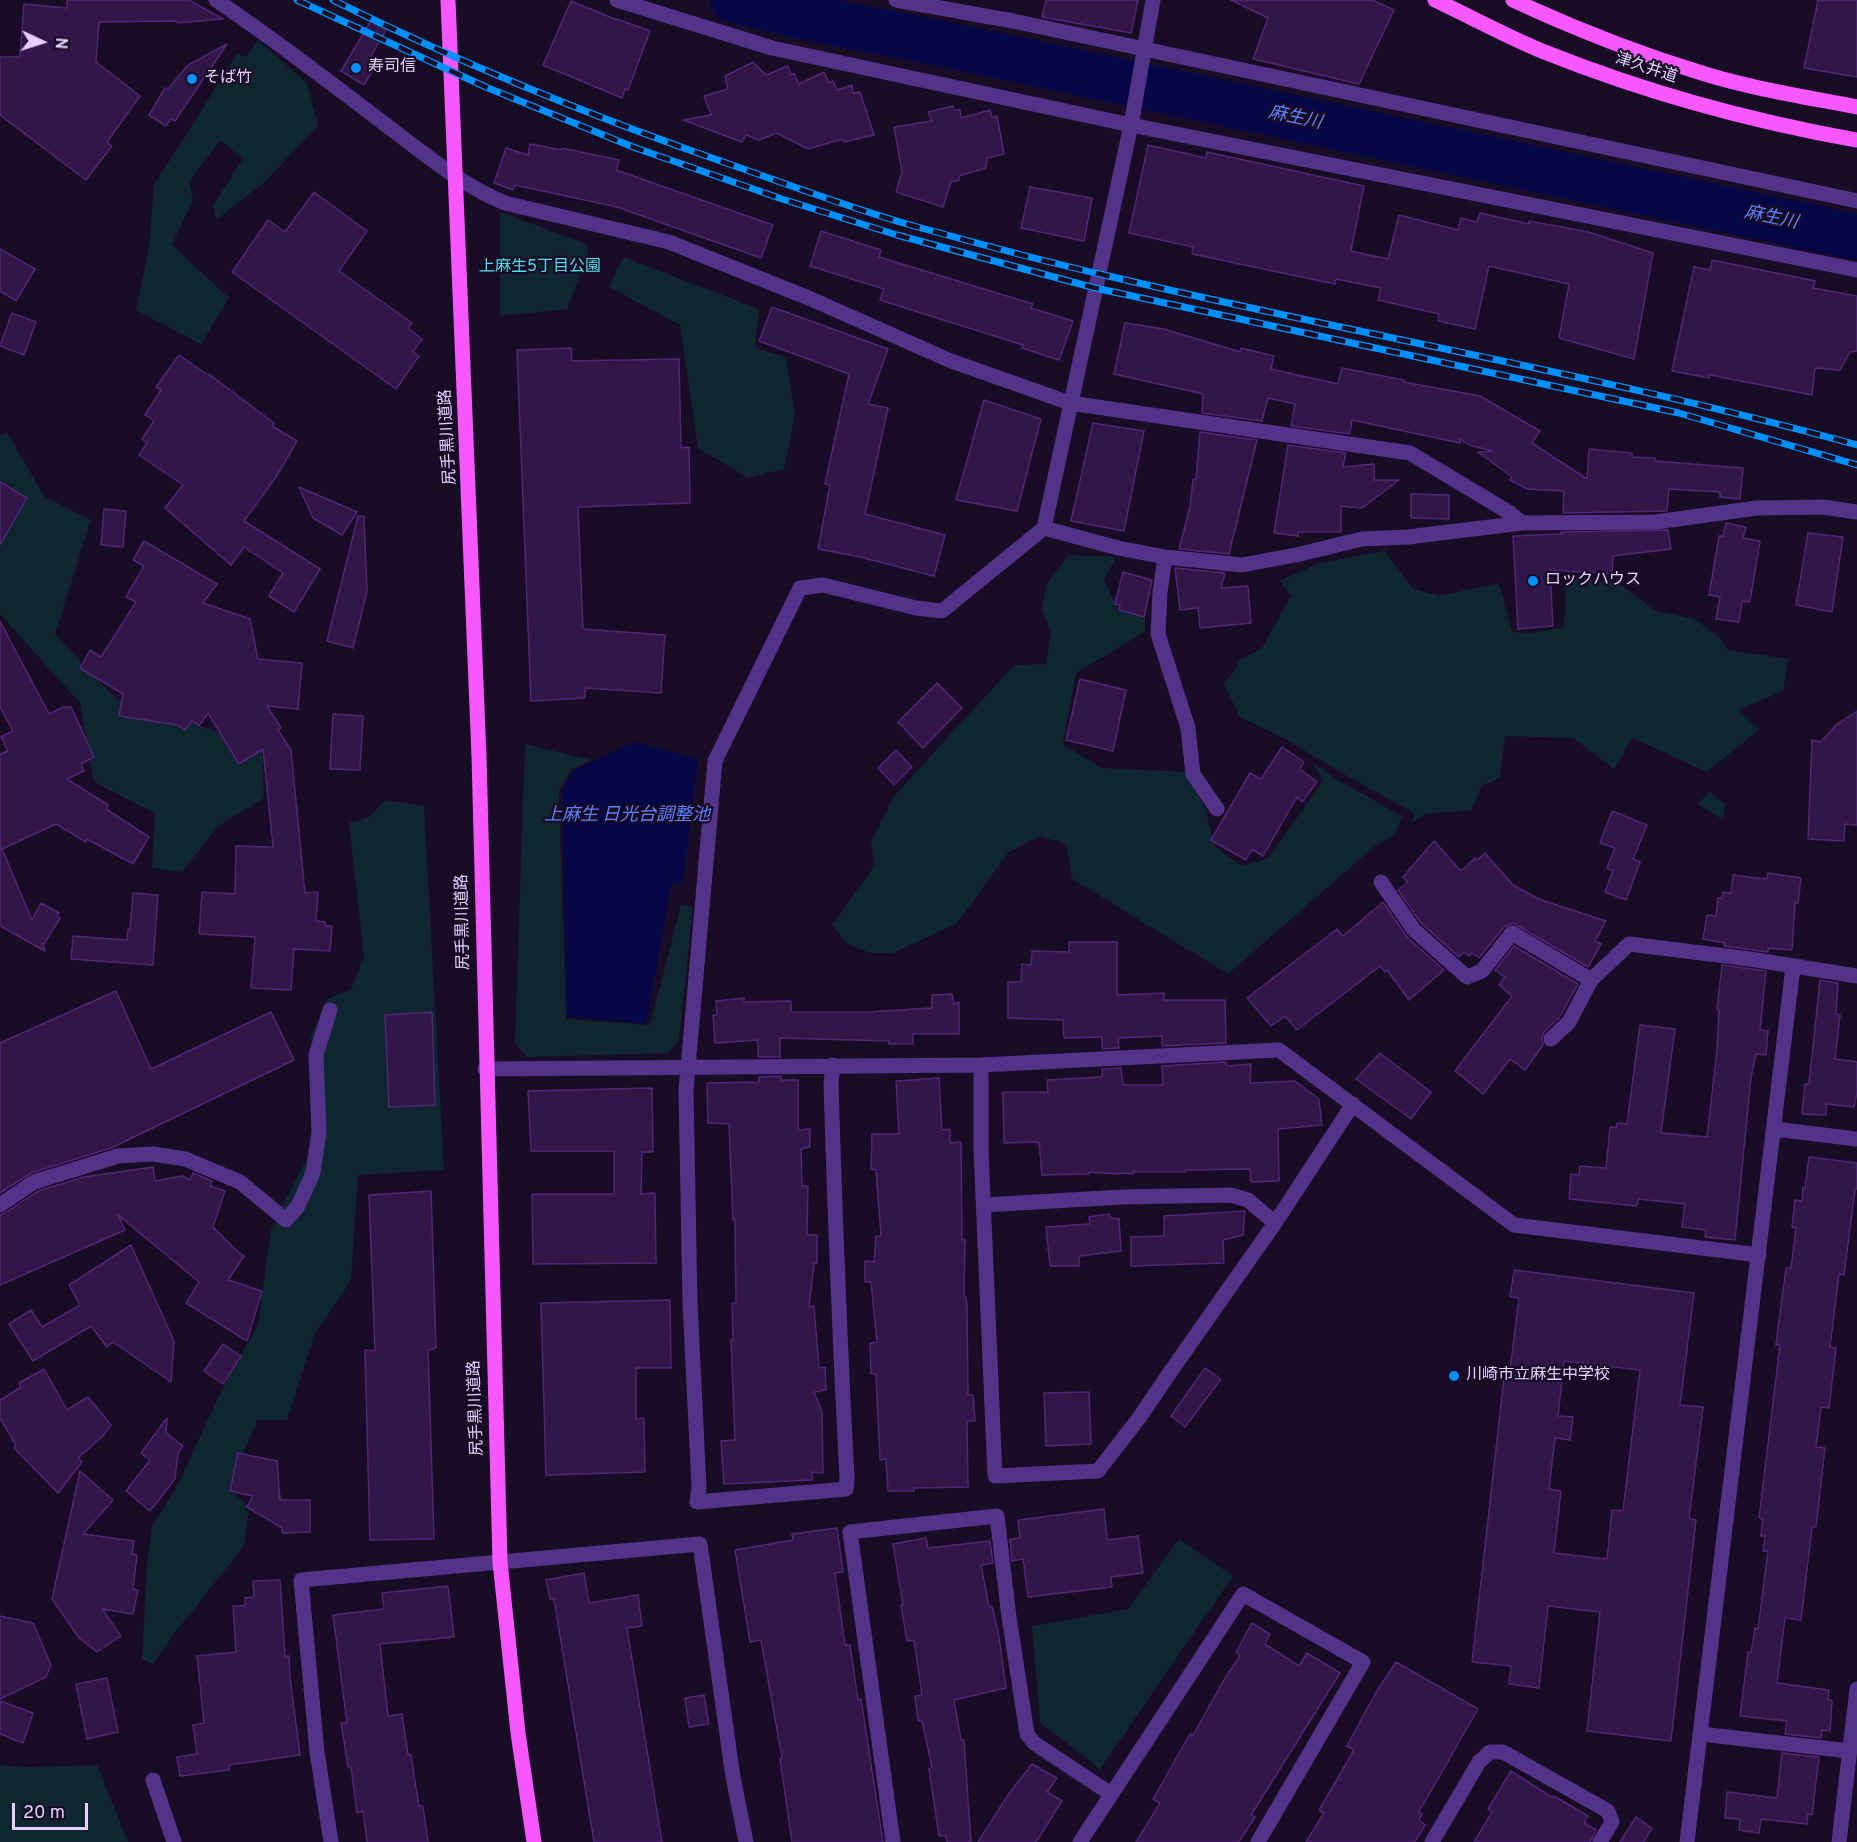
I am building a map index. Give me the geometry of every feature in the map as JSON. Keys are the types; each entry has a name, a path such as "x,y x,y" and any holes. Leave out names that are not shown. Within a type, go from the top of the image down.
{"main road":[{"name":"尻手黒川道路","path":"448,0 479,756 485,1069 500,1562 518,1733 534,1842"},
{"name":"津久井道","path":"1436,0 1540,50 1616,79 1699,105 1789,128 1857,140"},
{"name":"津久井道","path":"1513,0 1627,48 1706,74 1797,96 1857,106"}],"street":[{"path":"216,0 252,24 440,165 491,197 505,203 669,242 811,299 951,361 1070,403 1410,453 1510,513 1522,523"},
{"path":"617,0 772,48 1131,125 1857,270"},
{"path":"896,0 1013,21 1857,201"},
{"path":"833,1065 831,1084 834,1200 846,1489 698,1502 692,1362 686,1090 715,760 800,588 823,585 916,608 942,611 1044,528 1131,125 1153,0"},
{"path":"1044,528 1118,548 1165,557 1242,565 1362,539 1408,537 1522,523 1656,522 1757,508 1823,507 1857,512"},
{"path":"1165,557 1160,592 1158,634 1188,728 1193,774 1217,809"},
{"path":"1381,882 1414,930 1467,977 1482,971 1512,933 1591,980"},
{"path":"1551,1039 1569,1022 1591,980 1629,944 1857,976"},
{"path":"1688,1842 1792,967"},
{"path":"0,1204 34,1182 118,1156 153,1154 185,1159 240,1182 286,1220 298,1206 313,1173 319,1132 316,1055 330,1010"},
{"path":"485,1069 981,1065 1279,1050 1514,1225 1759,1255"},
{"path":"981,1065 995,1476 1098,1471 1139,1418 1275,1223 1353,1104"},
{"path":"1774,1129 1857,1139"},
{"path":"984,1204 1122,1197 1231,1195 1248,1200 1275,1223"},
{"path":"893,1842 850,1532 997,1516 1009,1617 1027,1734 1034,1743 1111,1794"},
{"path":"331,1842 317,1752 301,1580 700,1544 733,1777 746,1842"},
{"path":"1080,1842 1243,1594 1363,1662 1258,1842"},
{"path":"1839,1842 1857,1689"},
{"path":"1701,1734 1849,1751"},
{"path":"1432,1842 1479,1762 1490,1752 1503,1752 1608,1811 1612,1822 1600,1842"},
{"path":"153,1780 174,1842"}],"green space":[{"path":"258,40 307,83 318,125 265,182 216,220 213,205 243,159 220,140 189,182 193,199 172,245 229,298 201,344 136,310 149,248 154,185 237,54 247,57"},
{"name":"上麻生5丁目公園","path":"500,212 587,244 588,254 567,309 500,316"},
{"path":"623,257 759,309 755,348 786,357 795,415 784,469 748,478 698,448 680,325 609,287"},
{"path":"7,432 44,496 91,520 55,634 116,699 262,746 264,798 218,826 182,872 152,868 155,813 94,782 80,703 0,614 0,437"},
{"path":"1385,551 1412,588 1439,596 1499,583 1512,632 1531,633 1564,627 1566,578 1612,581 1620,584 1654,610 1696,620 1719,637 1728,650 1789,659 1783,691 1739,710 1759,730 1707,772 1632,738 1614,769 1573,738 1505,736 1500,777 1482,785 1471,811 1427,813 1412,823 1415,814 1289,741 1240,717 1223,682 1230,677 1240,660 1262,648 1291,596 1280,581 1319,563"},
{"path":"1068,555 1116,557 1104,580 1117,607 1145,615 1145,632 1076,673 1063,744 1101,768 1185,772 1205,808 1215,847 1242,866 1268,858 1323,781 1313,763 1338,780 1402,816 1395,834 1374,847 1228,974 1072,879 1066,844 1040,836 1008,853 957,923 909,946 892,953 870,953 846,943 832,925 875,865 871,843 894,796 1014,665 1046,664 1051,632 1042,611 1046,586"},
{"path":"525,744 591,760 571,770 559,791 566,1019 650,1025 681,905 693,906 679,1040 669,1053 527,1057 515,1043"},
{"path":"1710,792 1725,804 1723,820 1697,804"},
{"path":"385,800 424,806 444,1170 358,1175 351,1281 314,1335 287,1420 257,1420 229,1489 249,1506 244,1546 153,1664 142,1659 147,1566 152,1526 178,1485 221,1391 258,1325 271,1229 311,1150 311,1037 327,999 351,990 364,956 349,823 368,818"},
{"path":"1179,1539 1233,1576 1100,1769 1040,1723 1032,1626 1128,1609"},
{"path":"0,1765 28,1767 97,1765 128,1842 0,1842"}],"water":[{"name":"上麻生 日光台調整池","path":"634,742 698,759 683,883 672,883 646,1024 567,1016 562,792 573,771"}],"building":[{"path":"67,0 189,0 223,19 178,23 175,21 99,22 96,62 140,96 107,142 112,146 86,180 0,115 0,57 20,57 24,4 67,8"},
{"path":"1046,0 1138,0 1131,33 1042,17"},
{"path":"1231,0 1372,0 1394,10 1359,84 1253,59 1268,18"},
{"path":"1818,0 1857,0 1857,77 1804,68"},
{"path":"571,1 650,31 628,90 625,89 622,98 543,65"},
{"path":"372,19 387,28 368,62 375,66 364,85 341,71"},
{"path":"227,44 175,121 171,119 166,126 149,115 165,88 168,89 188,65"},
{"path":"753,62 766,75 788,66 791,75 794,73 799,84 824,72 829,83 833,81 837,90 852,85 853,93 860,92 874,135 844,142 843,139 808,149 777,133 759,140 746,135 742,142 683,120 711,115 704,96 728,89 725,76"},
{"path":"953,106 954,110 960,110 961,118 990,110 992,118 997,116 1004,154 987,158 986,168 959,176 959,180 951,182 943,207 896,192 902,172 894,127 932,121 928,112"},
{"path":"530,144 619,160 616,170 773,225 761,258 617,207 515,185 513,190 494,183 506,148 528,155"},
{"path":"1148,145 1206,158 1207,152 1364,186 1351,251 1388,259 1399,215 1458,230 1461,218 1477,222 1480,213 1529,224 1529,221 1588,232 1653,253 1634,359 1559,338 1569,284 1489,266 1475,329 1438,321 1439,314 1378,300 1381,288 1336,279 1335,284 1192,254 1193,247 1129,233"},
{"path":"1030,187 1092,198 1084,241 1021,228"},
{"path":"314,192 367,231 339,271 412,323 408,328 422,339 413,352 419,356 396,389 232,272 268,220 285,232"},
{"path":"821,231 881,250 879,257 1033,304 1031,308 1073,321 1059,360 1022,348 1023,345 880,300 884,289 810,266"},
{"path":"0,249 35,269 16,301 0,291"},
{"path":"1712,260 1815,281 1813,288 1857,296 1857,351 1850,352 1840,370 1815,368 1812,395 1710,375 1709,378 1672,371 1694,267 1710,270"},
{"path":"772,307 888,349 868,404 888,408 865,514 945,535 934,576 818,549 830,485 825,484 849,374 759,341"},
{"path":"12,313 36,322 24,355 0,346"},
{"path":"1125,323 1164,329 1240,352 1241,348 1274,356 1271,369 1338,384 1342,368 1480,396 1540,431 1532,443 1587,479 1589,449 1632,453 1632,457 1655,458 1655,461 1743,468 1740,499 1720,497 1720,492 1669,489 1667,511 1563,513 1564,491 1527,489 1510,480 1512,477 1478,452 1493,451 1469,445 1460,439 1460,443 1352,420 1350,434 1291,426 1295,404 1268,398 1262,421 1202,413 1203,394 1114,374"},
{"path":"571,348 572,361 679,359 681,448 689,447 690,503 578,507 583,629 665,635 661,693 585,688 585,698 531,701 517,350"},
{"path":"179,355 209,374 274,423 272,426 297,441 276,477 244,521 320,569 294,612 269,596 283,573 244,547 231,565 165,508 183,485 139,455 147,443 142,439 154,421 145,415 161,390 156,387"},
{"path":"984,400 1041,419 1017,511 956,500"},
{"path":"1093,423 1144,431 1124,531 1071,521"},
{"path":"1200,432 1257,440 1229,554 1179,549 1190,507 1193,479 1196,479"},
{"path":"1288,445 1346,453 1343,467 1374,464 1374,480 1399,480 1362,508 1341,506 1341,532 1298,532 1298,536 1274,533"},
{"path":"0,482 27,498 0,545"},
{"path":"299,487 357,512 342,535 313,518"},
{"path":"1411,494 1449,495 1449,519 1411,518"},
{"path":"104,509 126,511 123,547 101,545"},
{"path":"358,516 364,516 367,591 353,648 327,641"},
{"path":"1726,523 1746,527 1743,538 1760,541 1750,602 1742,601 1739,622 1716,619 1720,597 1709,595 1719,536 1723,536"},
{"path":"1668,530 1671,549 1613,556 1612,574 1550,570 1553,626 1518,629 1513,536 1561,534 1561,532"},
{"path":"1808,533 1843,537 1832,612 1796,605"},
{"path":"144,541 217,584 203,603 250,619 258,659 302,663 298,709 267,706 281,728 278,730 291,750 305,893 318,892 316,921 325,922 325,926 332,926 330,951 294,949 291,990 251,988 255,937 199,934 202,892 235,894 236,846 273,847 263,749 239,764 208,713 199,726 192,721 185,730 178,725 119,716 123,694 80,668 90,650 101,657 136,602 126,597 144,566 133,560"},
{"path":"1175,568 1225,573 1221,588 1248,586 1251,623 1200,628 1198,608 1180,610"},
{"path":"1123,572 1152,580 1144,617 1119,610 1120,605 1115,604"},
{"path":"0,621 49,714 63,707 71,707 94,757 81,764 84,771 67,779 108,805 106,809 149,837 133,864 87,839 86,842 56,824 2,849 32,920 41,903 59,913 57,916 60,918 44,944 42,943 45,951 0,926 0,754 8,751 1,737 13,731 0,707"},
{"path":"1080,679 1126,690 1113,751 1066,740"},
{"path":"937,683 962,708 923,748 898,722"},
{"path":"1857,711 1857,825 1845,824 1844,841 1808,839 1812,740 1821,742 1836,725"},
{"path":"333,714 363,716 360,770 330,769"},
{"path":"1282,747 1304,762 1300,769 1317,782 1302,802 1297,797 1263,856 1252,849 1246,860 1211,840 1250,773 1261,779"},
{"path":"896,750 912,767 894,785 878,768"},
{"path":"1612,811 1647,825 1633,859 1640,862 1626,900 1605,892 1613,871 1607,868 1615,848 1600,843"},
{"path":"1434,841 1461,871 1475,858 1477,860 1485,853 1513,885 1541,900 1606,921 1595,941 1601,944 1588,967 1513,923 1504,927 1479,958 1472,953 1469,956 1464,952 1459,957 1421,923 1398,890 1408,882 1403,877"},
{"path":"1768,873 1801,878 1798,903 1795,903 1792,950 1768,948 1768,952 1724,946 1725,943 1703,939 1707,915 1716,916 1718,898 1722,898 1723,892 1731,893 1733,875 1767,879"},
{"path":"133,893 158,895 153,965 71,959 73,936 127,940"},
{"path":"1383,902 1407,937 1444,970 1409,1000 1387,970 1385,972 1380,966 1297,1030 1285,1016 1271,1026 1247,998 1337,929 1343,936"},
{"path":"1069,942 1117,942 1117,995 1164,993 1164,1000 1225,1000 1226,1043 1162,1046 1162,1036 1118,1038 1119,1048 1102,1049 1102,1037 1064,1038 1063,1020 1008,1018 1008,982 1021,982 1022,964 1031,965 1032,951 1069,952"},
{"path":"1514,946 1578,984 1559,1018 1544,1032 1543,1045 1525,1070 1510,1059 1483,1094 1455,1071 1512,996 1499,985 1505,977 1495,970"},
{"path":"1722,965 1766,971 1760,1030 1768,1031 1766,1055 1756,1054 1751,1077 1735,1240 1705,1237 1706,1230 1682,1227 1685,1204 1638,1199 1637,1206 1569,1199 1571,1174 1579,1175 1580,1166 1606,1168 1610,1127 1616,1128 1617,1123 1627,1124 1640,1025 1675,1029 1661,1133 1707,1137 1717,1050 1719,1010 1717,1010"},
{"path":"1820,980 1838,983 1836,1014 1840,1015 1835,1059 1857,1062 1857,1092 1854,1107 1826,1104 1826,1115 1802,1114 1805,1084 1809,1084"},
{"path":"116,991 151,1069 271,1012 294,1060 111,1148 31,1173 0,1193 0,1043"},
{"path":"952,994 954,1004 959,1002 959,1034 913,1034 913,1044 889,1044 889,1041 780,1038 780,1057 758,1057 758,1040 715,1043 713,1015 717,1015 716,1001 744,998 744,1002 791,1001 791,1012 869,1012 932,1008 932,995"},
{"path":"432,1012 435,1105 389,1107 385,1015"},
{"path":"1380,1053 1431,1092 1411,1119 1356,1079"},
{"path":"1226,1062 1226,1066 1251,1064 1250,1083 1295,1081 1319,1099 1322,1125 1278,1129 1279,1181 1251,1182 1250,1169 1042,1175 1039,1142 1004,1143 1003,1092 1048,1092 1047,1080 1102,1077 1102,1069 1121,1068 1123,1085 1163,1085 1162,1066"},
{"path":"781,1076 781,1080 798,1080 798,1130 810,1129 810,1147 801,1149 802,1186 808,1186 807,1235 817,1235 817,1263 814,1263 809,1307 814,1306 819,1368 825,1367 826,1390 814,1392 822,1412 823,1473 812,1472 812,1480 724,1484 721,1441 735,1440 731,1340 733,1339 732,1303 736,1303 735,1219 733,1220 729,1124 708,1123 707,1083 759,1082 759,1077"},
{"path":"939,1078 942,1130 950,1129 950,1143 961,1142 968,1395 973,1395 975,1421 967,1421 968,1487 888,1491 886,1459 880,1460 876,1374 871,1374 870,1343 877,1342 871,1282 865,1282 865,1261 874,1262 876,1236 881,1236 876,1170 871,1169 872,1134 899,1134 896,1081"},
{"path":"652,1088 653,1152 642,1152 641,1194 655,1193 656,1263 533,1264 532,1194 614,1194 614,1151 531,1151 528,1091"},
{"path":"1809,1157 1857,1163 1857,1189 1855,1189 1844,1275 1839,1274 1830,1347 1836,1348 1829,1408 1821,1407 1816,1447 1825,1448 1816,1527 1812,1527 1801,1620 1785,1618 1777,1683 1829,1690 1828,1699 1832,1701 1830,1731 1822,1730 1821,1738 1785,1734 1787,1721 1740,1716 1748,1652 1751,1653 1755,1628 1758,1629 1768,1551 1763,1551 1765,1536 1761,1536 1763,1519 1759,1518 1780,1345 1776,1345 1786,1268 1791,1268 1796,1228 1792,1227 1795,1200 1802,1201"},
{"path":"153,1167 155,1181 182,1176 190,1180 193,1173 212,1181 210,1186 225,1191 213,1227 244,1256 228,1280 262,1291 247,1341 186,1303 199,1282 118,1215 125,1230 0,1285 0,1215 38,1191 84,1177"},
{"path":"431,1191 436,1348 428,1350 434,1539 370,1540 365,1350 375,1351 369,1195"},
{"path":"1245,1211 1243,1235 1223,1240 1224,1263 1131,1266 1131,1237 1164,1236 1164,1216"},
{"path":"1109,1214 1111,1218 1119,1219 1121,1251 1079,1256 1079,1266 1050,1266 1046,1227 1090,1224 1089,1217"},
{"path":"131,1245 174,1341 171,1382 113,1342 107,1347 91,1326 33,1361 9,1324 31,1310 42,1327 80,1305 69,1285"},
{"path":"1514,1270 1694,1293 1680,1405 1703,1407 1689,1519 1696,1520 1671,1741 1587,1731 1600,1612 1548,1606 1539,1688 1509,1684 1511,1666 1472,1662 1504,1378 1509,1378 1519,1298 1510,1297","holes":["1564,1361 1640,1370 1623,1511 1612,1510 1607,1559 1554,1553 1561,1491 1549,1489 1555,1438 1570,1440 1573,1417 1558,1416"]},
{"path":"670,1300 671,1368 636,1368 636,1419 644,1418 645,1472 546,1475 541,1303"},
{"path":"223,1344 241,1356 223,1384 204,1371"},
{"path":"1205,1368 1221,1379 1185,1427 1171,1416"},
{"path":"44,1369 67,1410 88,1397 111,1425 103,1436 78,1458 82,1462 58,1493 14,1448 16,1445 0,1418 0,1400 21,1387 19,1383"},
{"path":"1089,1392 1091,1444 1046,1446 1044,1393"},
{"path":"167,1418 166,1433 183,1446 178,1453 175,1479 150,1511 126,1491 150,1460 141,1453"},
{"path":"238,1453 277,1461 280,1500 310,1500 310,1532 282,1533 282,1528 247,1507 253,1496 230,1491"},
{"path":"80,1471 113,1500 83,1534 134,1541 132,1554 137,1555 133,1589 138,1590 133,1614 102,1609 121,1636 97,1652 79,1638 52,1599"},
{"path":"1104,1509 1107,1540 1138,1536 1143,1573 1111,1577 1112,1587 1028,1597 1023,1559 1012,1561 1010,1539 1020,1538 1018,1520"},
{"path":"837,1528 843,1572 835,1573 845,1645 850,1645 858,1700 861,1699 883,1842 792,1842 780,1759 782,1758 761,1640 750,1642 735,1550 793,1540 792,1534"},
{"path":"926,1538 928,1548 990,1541 993,1563 981,1565 989,1607 992,1606 999,1637 1006,1688 954,1700 961,1740 964,1740 971,1842 947,1842 946,1836 939,1836 929,1769 932,1767 922,1721 918,1721 915,1696 922,1695 914,1640 907,1641 893,1544"},
{"path":"584,1573 589,1603 638,1595 642,1626 627,1628 662,1842 594,1842 554,1599 550,1599 546,1580"},
{"path":"280,1580 285,1656 289,1656 300,1755 229,1765 229,1770 180,1776 177,1757 197,1754 193,1725 204,1723 197,1656 236,1652 233,1606 245,1606 245,1598 254,1597 253,1581"},
{"path":"448,1586 454,1637 380,1644 388,1716 402,1714 419,1806 423,1806 428,1842 367,1842 363,1811 357,1813 351,1767 348,1767 341,1723 347,1723 333,1615 384,1609 382,1593"},
{"path":"0,1616 33,1623 51,1665 46,1677 0,1699"},
{"path":"1252,1623 1270,1634 1265,1644 1299,1666 1307,1653 1340,1673 1251,1815 1255,1817 1239,1842 1136,1842 1160,1803 1153,1799 1190,1734 1193,1735 1240,1656 1236,1652"},
{"path":"1396,1662 1478,1709 1419,1812 1422,1814 1419,1820 1425,1825 1415,1842 1306,1842 1324,1813 1319,1810 1354,1750 1347,1746 1375,1694"},
{"path":"107,1678 118,1732 87,1739 76,1684"},
{"path":"704,1695 709,1724 689,1727 685,1698"},
{"path":"0,1701 33,1713 23,1743 0,1734"},
{"path":"1782,1753 1819,1757 1812,1815 1808,1814 1807,1824 1761,1819 1759,1833 1739,1830 1740,1819 1725,1818 1727,1792 1777,1798"},
{"path":"1032,1764 1057,1778 1047,1792 1062,1801 1036,1842 978,1842 1008,1795"},
{"path":"1511,1771 1553,1798 1554,1796 1588,1816 1584,1823 1596,1830 1590,1842 1474,1842 1492,1812 1488,1809"},
{"path":"1636,1817 1652,1828 1644,1842 1620,1842"}],"waterway":[{"name":"麻生川","path":"733,0 804,17 934,42 1857,237"}],"railway":[{"path":"297,0 488,88 633,147 782,199 897,235 1095,288 1679,413 1857,465"},
{"path":"333,0 480,68 580,109 681,147 891,219 1077,269 1575,376 1763,420 1857,445"}],"place":[{"name":"寿司信","path":"356,68"},
{"name":"そば竹","path":"192,79"},
{"name":"ロックハウス","path":"1533,581"},
{"name":"川崎市立麻生中学校","path":"1454,1376"}]}
